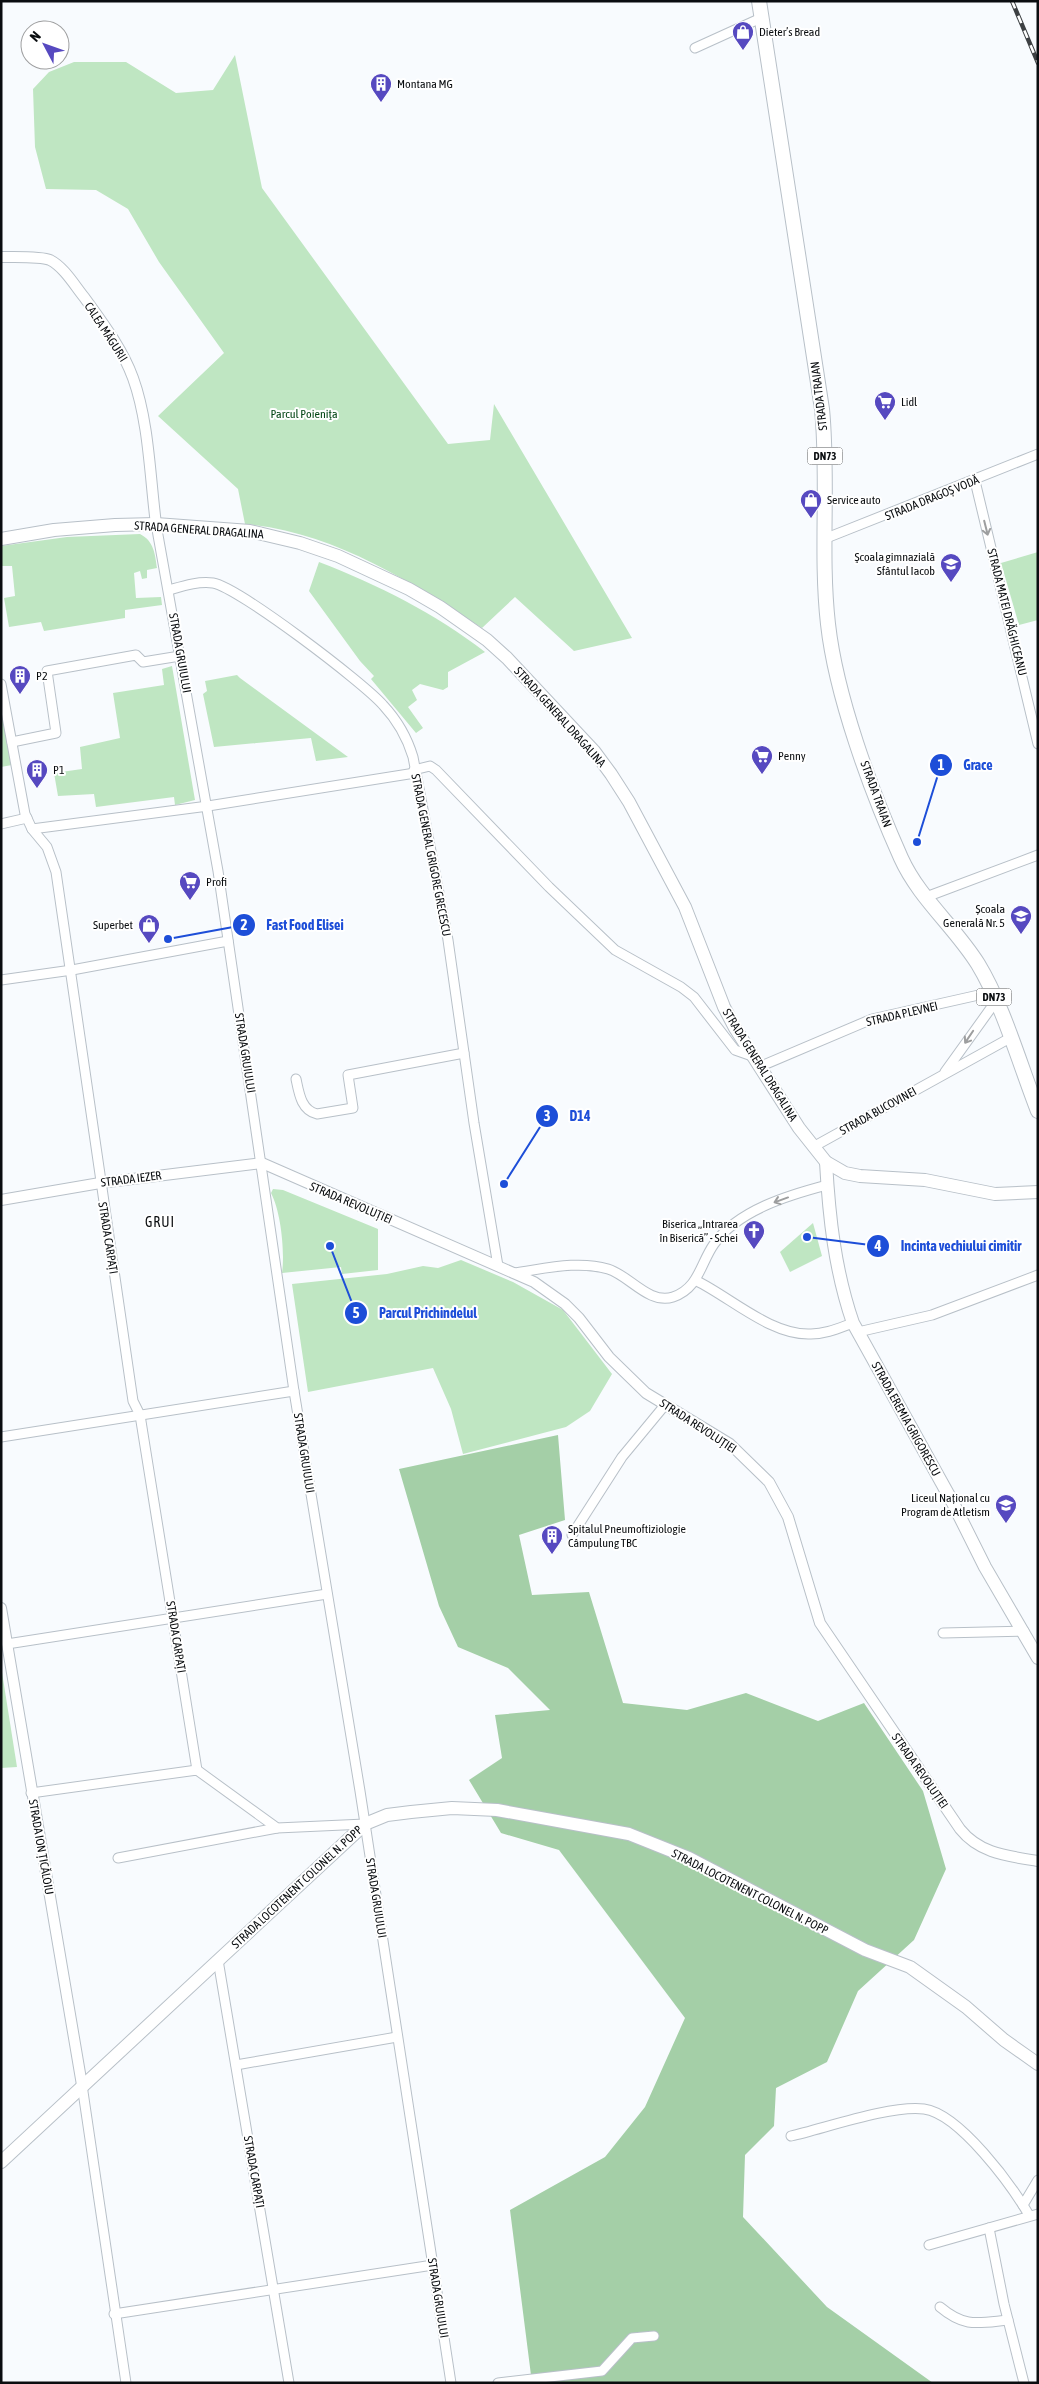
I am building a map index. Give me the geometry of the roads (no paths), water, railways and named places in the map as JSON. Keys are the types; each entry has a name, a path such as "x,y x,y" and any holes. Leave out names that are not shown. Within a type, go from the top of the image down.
{"main road":[{"name":"STRADA TRAIAN","path":"759,1 822,410 825,453 824,539 830,641 849,714 901,860 926,897"},
{"name":"STRADA GENERAL DRAGALINA","path":"1,539 54,530 156,524 250,531 300,543 338,556 409,589 465,623 487,640 529,680 594,751 611,774 629,802 682,900 724,1008 752,1056 813,1147 826,1162 845,1173 860,1176 925,1180 995,1194 1036,1193"},
{"name":"DN73","path":"926,897 969,951 994,996 1038,1111"},
{"name":"STRADA EREMIA GRIGORESCU","path":"826,1162 829,1221 847,1305 855,1328 953,1503 985,1567 1038,1658"},
{"name":"STRADA LOCOTENENT COLONEL N. POPP","path":"1,2162 364,1824 387,1815 452,1808 497,1810 629,1834 688,1858 864,1950 910,1967 966,2007 1004,2040 1038,2064"}],"street":[{"path":"695,48 761,18"},
{"name":"CALEA MĂGURII","path":"1,257 50,260 79,290 122,354 133,378 138,397 156,524"},
{"name":"STRADA DRAGOȘ VODĂ","path":"824,539 975,481 1038,454"},
{"name":"STRADA MATEI DRĂGHICEANU","path":"975,481 1038,744"},
{"name":"STRADA GRUIULUI","path":"156,524 208,806 262,1163 294,1391 451,2383"},
{"name":"STRADA GENERAL GRIGORE GRECESCU","path":"168,590 194,583 215,583 240,596 369,690 398,722 407,739 448,940 498,1266"},
{"path":"12,742 56,733 47,671 136,655 143,662 180,656"},
{"name":"STRADA CARPAȚI","path":"1,684 26,818 32,829 47,847 56,872 72,970 100,1183 133,1401 140,1415 197,1770"},
{"path":"32,829 208,806 414,772 430,766 615,950 681,987 694,997 735,1050 752,1056"},
{"path":"1,824 26,818"},
{"path":"926,897 1038,855"},
{"path":"1,980 72,970 228,941"},
{"name":"STRADA PLEVNEI","path":"759,1066 872,1019 994,996"},
{"name":"STRADA BUCOVINEI","path":"943,1074 994,996"},
{"name":"STRADA BUCOVINEI","path":"813,1147 1010,1038"},
{"path":"296,1079 300,1099 312,1112 318,1114 353,1108 348,1075 464,1053"},
{"name":"STRADA IEZER","path":"1,1200 100,1183 262,1163"},
{"name":"STRADA REVOLUȚIEI","path":"262,1163 534,1282 565,1304 623,1373 646,1392 730,1444 769,1482 788,1517 820,1623 969,1840 990,1851 1038,1861"},
{"path":"513,1273 569,1265 609,1269 657,1297 672,1297 696,1280 714,1244 735,1224 767,1205 827,1185"},
{"path":"696,1280 720,1292 777,1328 794,1333 824,1333 932,1315 1038,1275"},
{"path":"1,1438 294,1391"},
{"path":"572,1536 622,1457 666,1405"},
{"path":"7,1644 326,1594"},
{"name":"STRADA ION ȚICĂLOIU","path":"1,1608 82,2085"},
{"path":"943,1633 1024,1631"},
{"path":"31,1793 197,1770 278,1828"},
{"path":"118,1858 278,1828 364,1824"},
{"name":"STRADA CARPAȚI","path":"218,1960 289,2383"},
{"path":"236,2065 397,2037"},
{"path":"82,2085 114,2314 126,2383"},
{"path":"791,2136 908,2108 927,2110 942,2115 960,2130 1008,2182 1023,2205 1033,2215 929,2244"},
{"path":"1023,2205 1038,2180"},
{"path":"989,2228 1008,2320 1024,2383"},
{"path":"114,2314 433,2265"},
{"path":"940,2307 954,2320 974,2323 1008,2320"},
{"path":"498,2383 602,2371 632,2338 654,2336"}],"railway":[{"path":"1012,1 1038,63"}],"place":[{"name":"Dieter’s Bread","path":"743,51"},
{"name":"Montana MG","path":"381,103"},
{"name":"Lidl","path":"885,421"},
{"name":"Service auto","path":"811,519"},
{"name":"Şcoala gimnazială Sfântul Iacob","path":"951,583"},
{"name":"P2","path":"20,695"},
{"name":"Penny","path":"762,775"},
{"name":"P1","path":"37,789"},
{"name":"Grace","path":"917,842"},
{"name":"Profi","path":"190,901"},
{"name":"Școala Generală Nr. 5","path":"1021,935"},
{"name":"Fast Food Elisei","path":"168,939"},
{"name":"Superbet","path":"149,944"},
{"name":"D14","path":"504,1184"},
{"name":"Incinta vechiului cimitir","path":"807,1237"},
{"name":"Parcul Prichindelul","path":"330,1246"},
{"name":"Biserica „Intrarea în Biserică” - Schei","path":"754,1250"},
{"name":"Liceul Național cu Program de Atletism","path":"1006,1524"},
{"name":"Spitalul Pneumoftiziologie Câmpulung TBC","path":"552,1555"}],"district":[{"name":"GRUI","path":"160,1222"}],"park label":[{"name":"Parcul Poieniţa","path":"304,414"}]}
